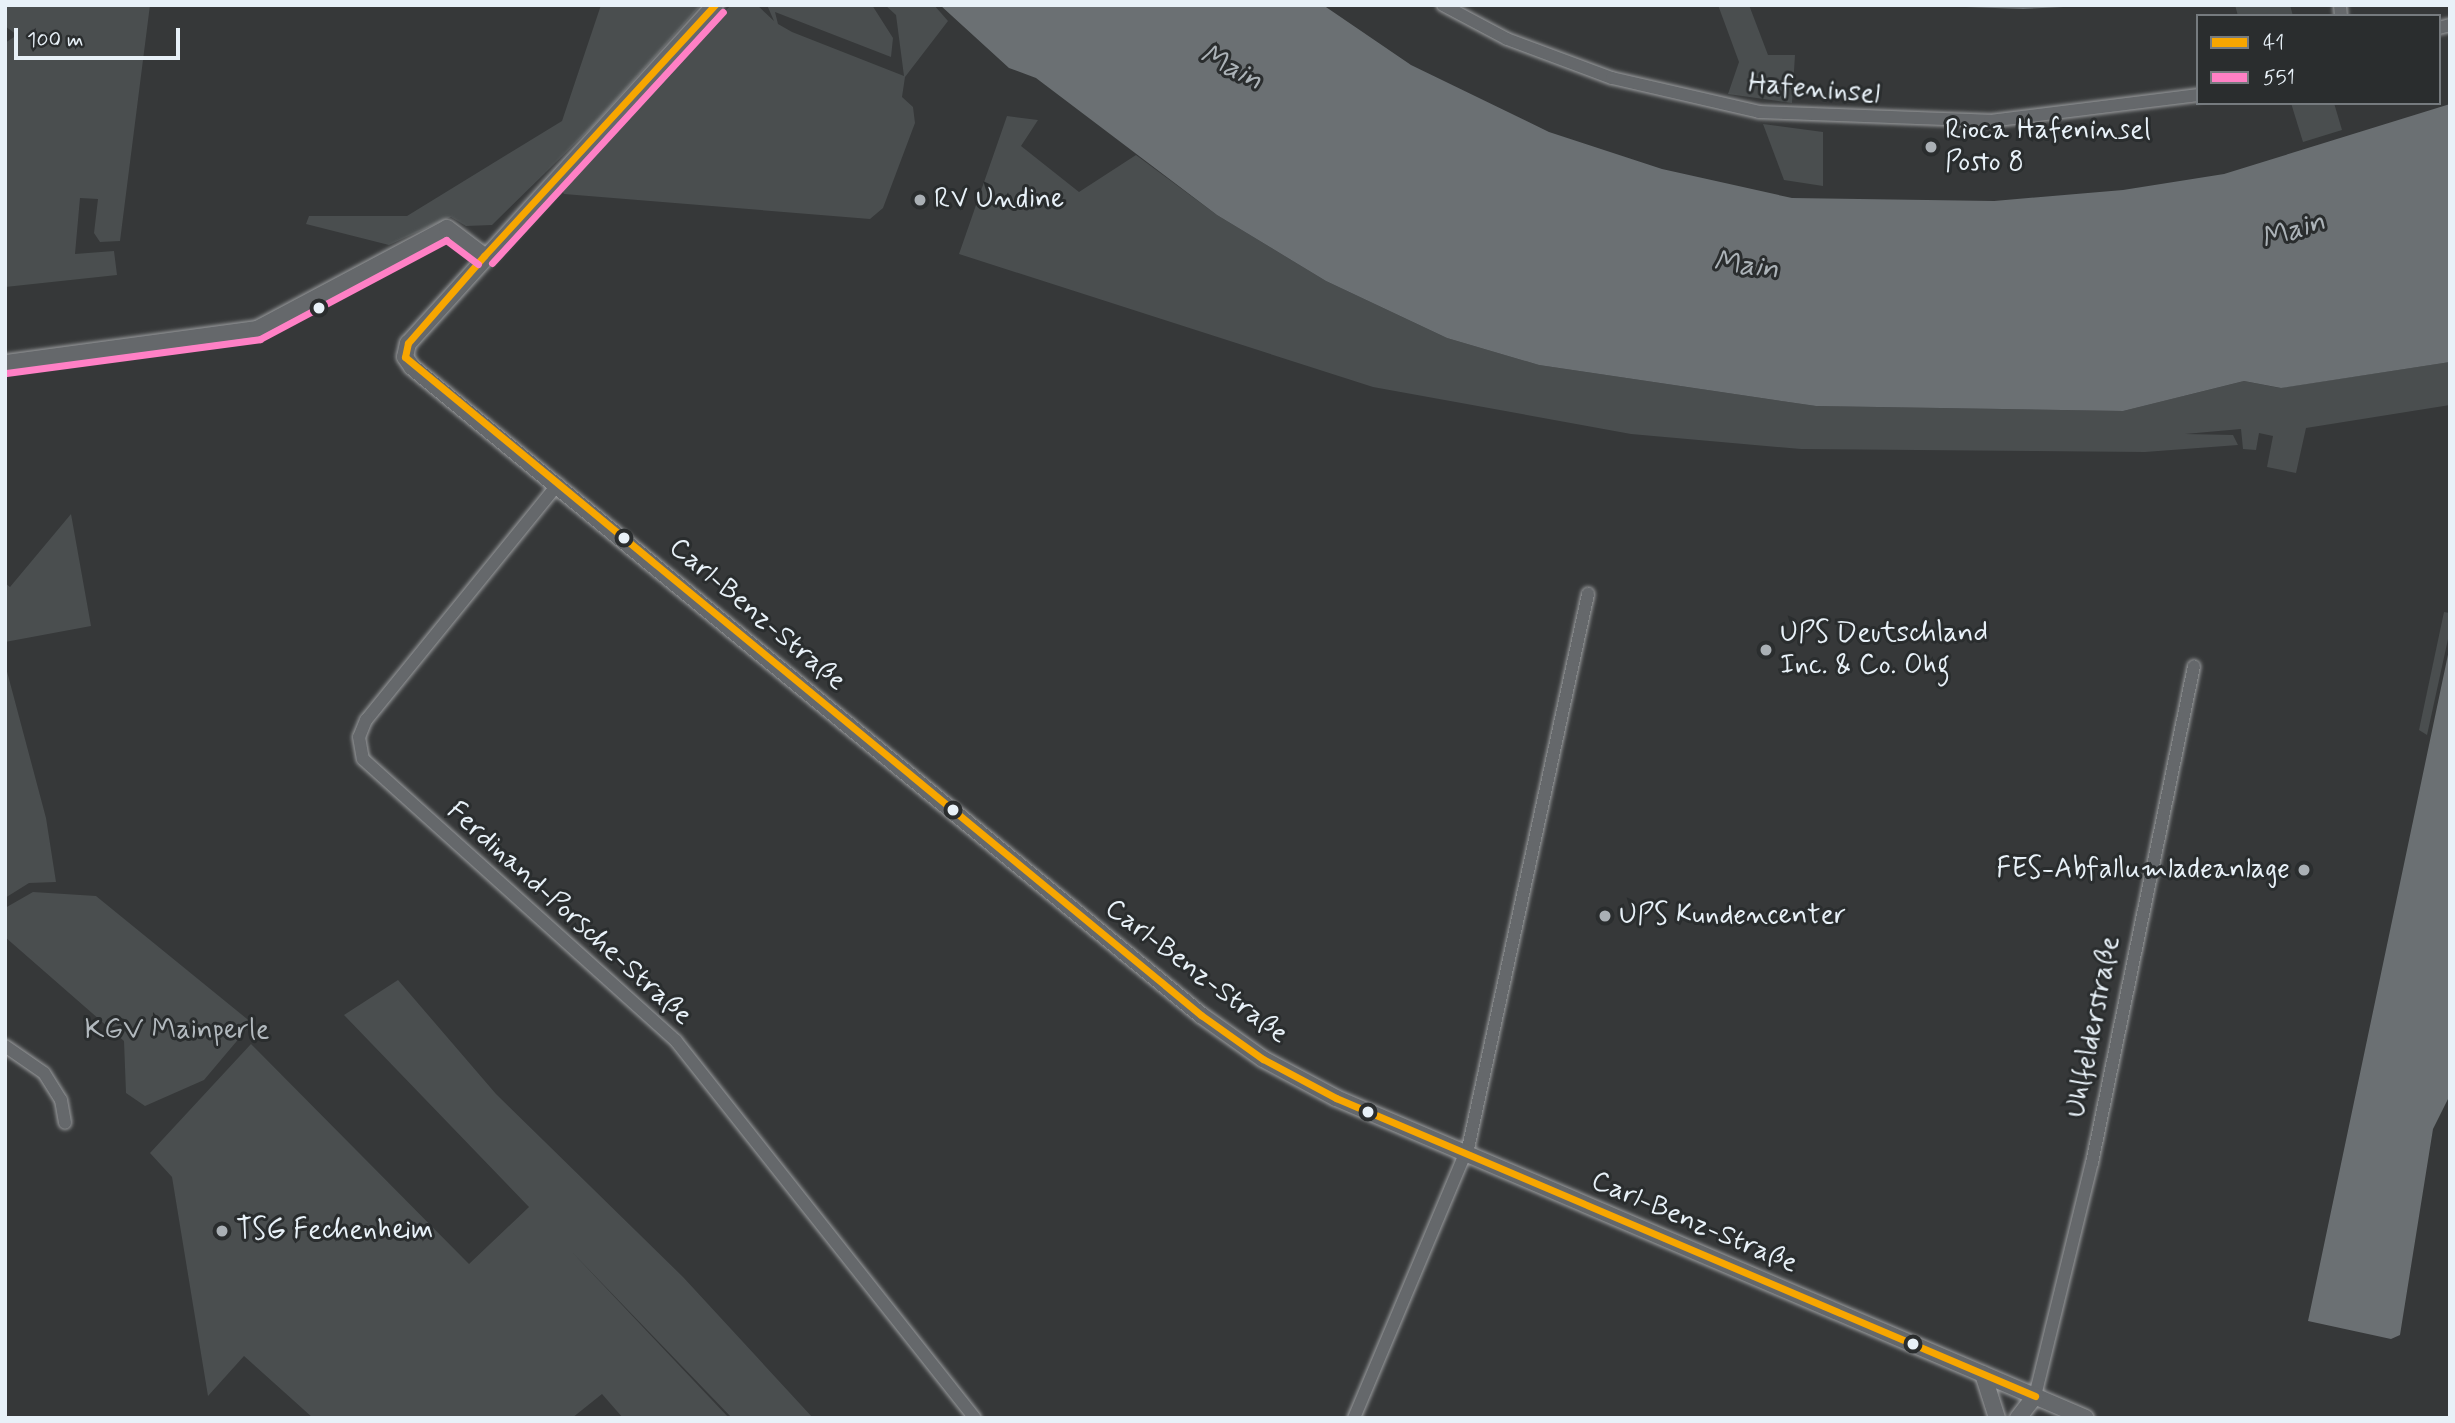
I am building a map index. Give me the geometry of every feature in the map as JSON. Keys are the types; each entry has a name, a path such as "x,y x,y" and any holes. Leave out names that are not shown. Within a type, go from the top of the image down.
{"main road":[{"path":"5,363 257,329 447,228 485,256 715,5"},
{"name":"Carl-Benz-Straße","path":"485,256 408,343 405,357 1233,1039 1336,1098 2086,1418"},
{"path":"1983,1374 1997,1418"},
{"path":"2018,1418 2035,1396"}],"street":[{"name":"Hafeninsel","path":"1443,5 1507,39 1612,78 1759,112 1870,121 1990,121 2196,95"},
{"name":"Ferdinand-Porsche-Straße","path":"558,484 366,720 359,737 363,759 676,1041 975,1418"},
{"path":"1354,1418 1465,1153 1588,594"},
{"name":"Uhlfelderstraße","path":"2035,1396 2092,1163 2194,666"},
{"path":"5,1046 44,1073 61,1100 65,1123"}],"green space":[{"path":"5,5 150,5 120,241 100,242 94,233 98,199 80,198 75,254 114,251 117,275 5,287 5,43 17,35 5,26"},
{"path":"601,5 701,5 592,127 492,225 466,226 451,217 389,245 306,224 309,216 407,216 562,121"},
{"path":"731,5 757,5 774,21 767,5 872,5 893,38 891,57 775,12 778,24 792,32 904,76 896,15 885,5 934,5 948,21 905,77 902,97 913,107 915,123 883,208 870,219 564,194 560,187"},
{"path":"1718,5 1749,5 1768,55 1795,55 1792,103 1728,94 1739,62"},
{"path":"2235,5 2290,5 2292,14 2237,14"},
{"path":"2292,105 2335,105 2342,130 2303,142"},
{"path":"1007,116 1038,120 1021,146 1079,192 1136,155 1217,215 1326,281 1447,338 1539,365 1816,406 2123,411 2244,381 2280,388 2450,362 2450,405 2306,428 2296,473 2267,467 2273,436 2259,433 2256,450 2243,449 2241,429 2185,434 2233,435 2238,445 2145,452 1801,449 1631,434 1373,387 959,254"},
{"path":"1763,124 1823,132 1823,186 1784,180"},
{"path":"71,514 91,626 5,642 5,583 10,587"},
{"path":"2444,612 2450,613 2450,630 2427,735 2419,730"},
{"path":"5,664 46,818 56,882 29,883 5,898"},
{"name":"KGV Mainperle","path":"33,892 96,896 252,1023 204,1080 145,1106 126,1093 124,1041 5,937 5,908"},
{"path":"398,980 496,1094 683,1277 813,1418 732,1418 571,1251 729,1418 623,1418 602,1394 572,1418 313,1418 244,1356 208,1396 172,1177 150,1153 251,1044 469,1264 529,1207 344,1015"}],"water":[{"name":"Main","path":"940,5 1323,5 1411,65 1549,132 1662,169 1792,198 1994,201 2123,190 2224,174 2450,104 2450,362 2281,388 2244,381 2123,411 1816,406 1539,365 1447,338 1326,281 1217,215 1036,78 1009,68"},
{"path":"1909,5 2105,5 2023,9"},
{"path":"2450,645 2450,1095 2433,1129 2400,1335 2391,1339 2308,1321"}],"transit line":[{"name":"41","path":"405,357 408,343 484,256 715,5"},
{"name":"551","path":"492,263 723,12"},
{"name":"551","path":"6,373 260,339 446,240 478,264"},
{"name":"41","path":"405,357 1201,1015 1263,1059 1336,1098 2035,1396"}],"place":[{"name":"Rioca Hafeninsel Posto 8","path":"1931,147"},
{"name":"RV Undine","path":"920,200"},
{"name":"UPS Deutschland Inc. & Co. Ohg","path":"1766,650"},
{"name":"FES-Abfallumladeanlage","path":"2304,870"},
{"name":"UPS Kundencenter","path":"1605,916"},
{"name":"TSG Fechenheim","path":"222,1231"}]}
